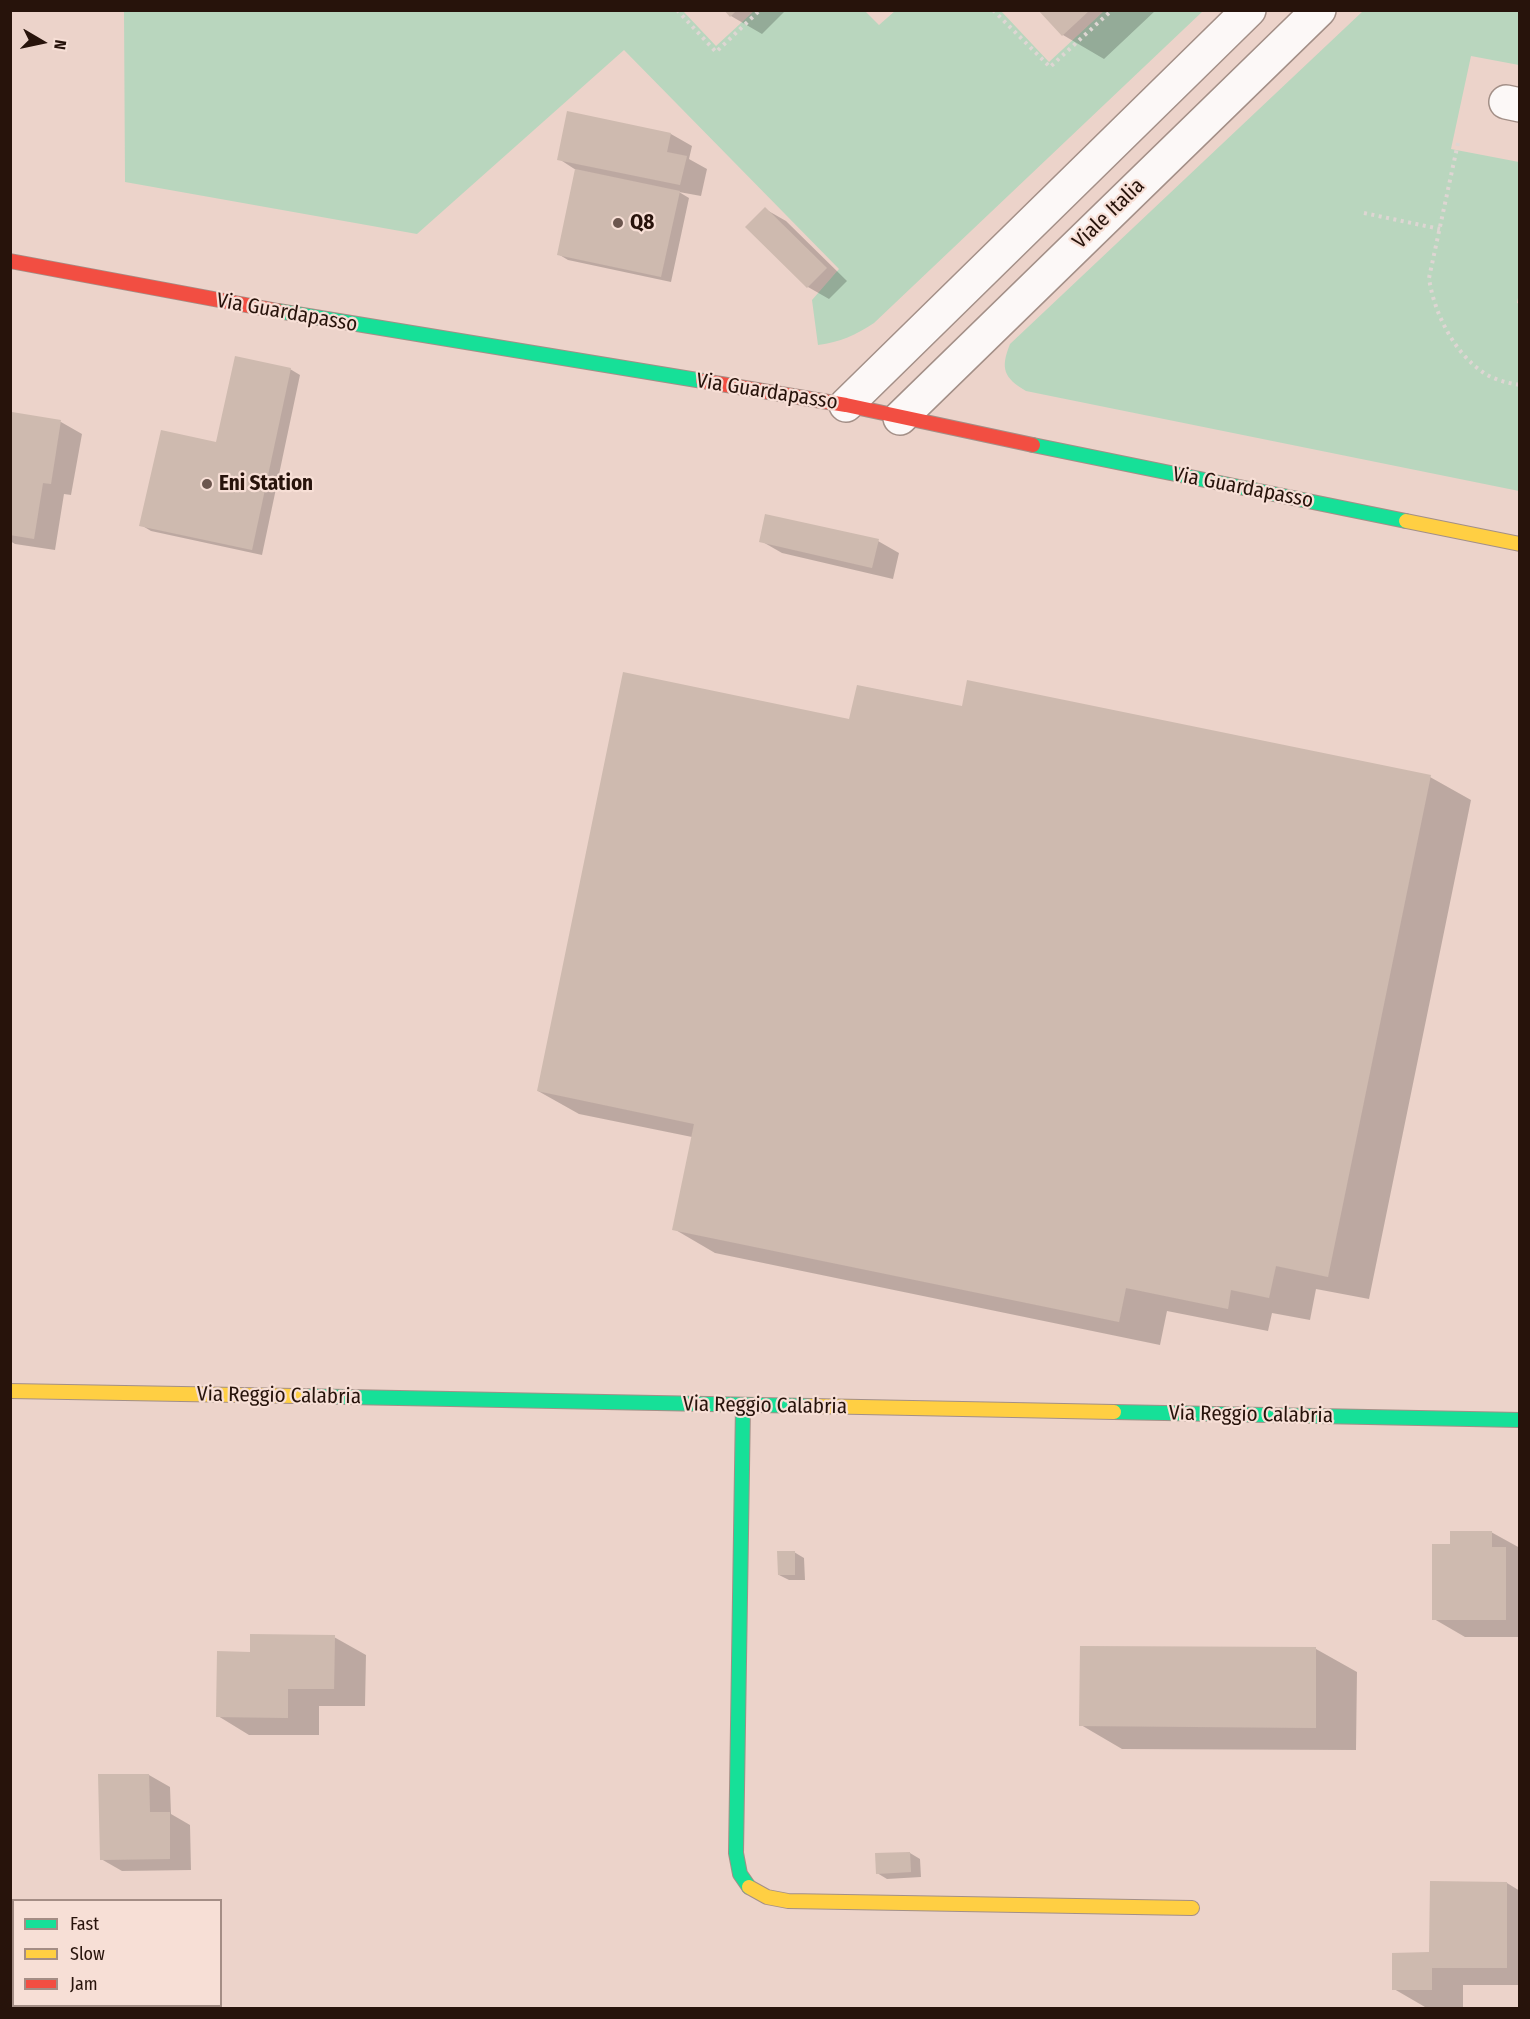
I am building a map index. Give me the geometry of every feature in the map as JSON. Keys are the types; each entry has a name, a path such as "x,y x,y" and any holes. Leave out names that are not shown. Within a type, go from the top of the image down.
{"street":[{"path":"846,405 1249,10"},
{"name":"Viale Italia","path":"900,418 1319,10"},
{"name":"Via Guardapasso","path":"10,261 257,308 846,405 900,418 1520,544"},
{"name":"Via Reggio Calabria","path":"10,1391 1520,1420"},
{"path":"743,1405 736,1853 738,1871 747,1886 767,1897 788,1901 1192,1908"}],"path":[{"path":"677,10 716,52 760,10"},
{"path":"993,10 1050,68 1112,10"},
{"path":"1458,143 1429,278 1431,293 1437,312 1449,335 1469,360 1485,374 1502,382 1520,385"},
{"path":"1364,213 1440,229"}],"green space":[{"path":"124,11 683,11 716,46 754,11 865,11 879,25 895,11 1001,11 1049,62 1104,11 1203,11 874,323 848,337 818,345 812,300 839,269 624,50 417,234 125,182"},
{"path":"1363,11 1519,11 1519,65 1471,56 1451,149 1519,162 1520,287 1517,303 1520,304 1519,491 1026,391 1013,382 1005,366 1010,344"}],"building":[{"path":"724,10 737,10 730,17"},
{"path":"1038,10 1090,10 1062,36"},
{"path":"567,111 671,133 667,152 687,156 680,185 557,160"},
{"name":"Q8","path":"575,169 680,191 661,277 557,255"},
{"path":"765,207 827,268 807,288 745,227"},
{"name":"Eni Station","path":"235,356 291,368 252,550 139,526 161,430 216,442"},
{"path":"12,412 61,420 51,484 43,483 34,539 10,535 10,423"},
{"path":"765,514 879,539 872,568 759,542"},
{"path":"623,672 849,719 857,685 962,706 967,680 1431,775 1328,1277 1276,1266 1269,1298 1231,1290 1228,1309 1126,1288 1119,1322 672,1230 694,1124 537,1091"},
{"path":"1450,1531 1492,1531 1492,1547 1506,1547 1506,1620 1432,1620 1432,1544 1450,1544"},
{"path":"777,1551 795,1551 795,1575 778,1575"},
{"path":"250,1634 335,1635 334,1689 288,1689 288,1718 216,1717 217,1651 250,1652"},
{"path":"1080,1646 1316,1647 1316,1728 1079,1726"},
{"path":"98,1774 149,1774 150,1812 170,1812 170,1859 100,1860"},
{"path":"910,1852 911,1872 876,1874 875,1853"},
{"path":"1430,1881 1507,1882 1507,1968 1432,1968 1432,1990 1392,1990 1392,1953 1429,1952"}],"traffic: fast":[{"path":"278,311 703,381"},
{"path":"1033,445 1406,521"},
{"path":"296,1396 811,1406"},
{"path":"743,1405 736,1853 740,1874 749,1887"},
{"path":"1114,1412 1520,1420"}],"traffic: slow":[{"path":"1406,521 1520,544"},
{"path":"10,1391 296,1396"},
{"path":"811,1406 1114,1412"},
{"path":"749,1887 767,1897 788,1901 1192,1908"}],"traffic: jam":[{"path":"10,261 278,311"},
{"path":"703,381 846,405 1033,445"}],"place":[{"name":"Q8","path":"618,223"},
{"name":"Eni Station","path":"207,484"}]}
